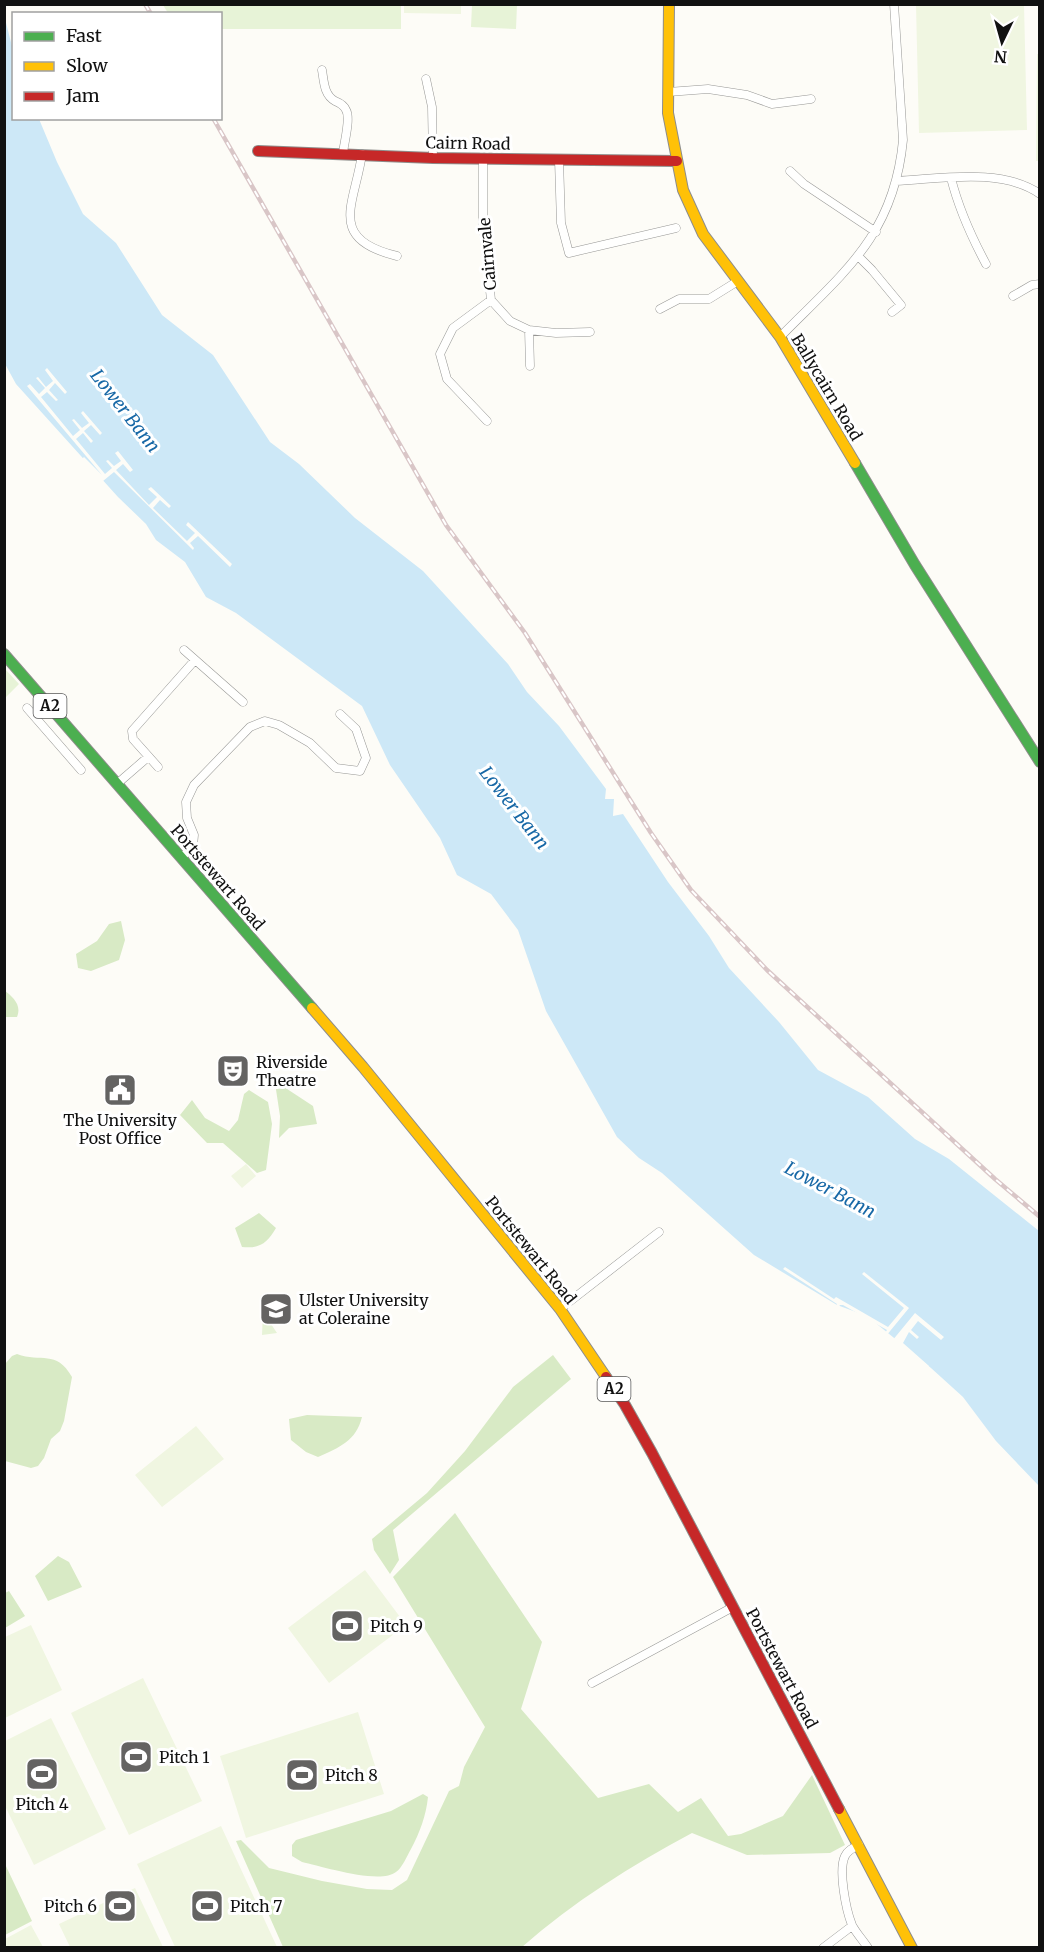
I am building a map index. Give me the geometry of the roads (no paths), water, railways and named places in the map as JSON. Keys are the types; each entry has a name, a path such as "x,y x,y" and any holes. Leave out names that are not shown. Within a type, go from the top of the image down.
{"main road":[{"name":"Ballycairn Road","path":"669,4 668,113 683,190 703,234 780,337 915,566 1040,762"},
{"name":"Cairn Road","path":"258,151 433,158 677,161"},
{"name":"Portstewart Road","path":"4,654 363,1067 560,1309 625,1405 912,1947"}],"street":[{"path":"780,337 859,257 876,232 896,181 903,140 894,4"},
{"path":"322,70 328,96 340,102 349,120 345,129 343,153"},
{"path":"426,79 432,107 433,158"},
{"path":"668,92 708,89 747,95 772,104 811,99"},
{"path":"362,154 349,213 351,226 358,238 368,247 397,256"},
{"name":"Cairnvale","path":"483,159 483,222 491,300 510,321 529,330 556,333 590,332"},
{"path":"559,160 561,224 569,253 676,228"},
{"path":"790,171 804,184 876,232"},
{"path":"896,181 992,177 1013,180 1040,194"},
{"path":"951,178 959,209 986,264"},
{"path":"859,257 902,305 892,312"},
{"path":"660,309 679,299 709,299 738,281"},
{"path":"1013,296 1032,285 1040,284"},
{"path":"487,421 447,379 440,354 453,328 491,300"},
{"path":"529,330 530,366"},
{"path":"184,650 243,702"},
{"path":"158,767 133,739 134,728 195,660"},
{"path":"27,708 81,770"},
{"path":"181,858 193,846 194,835 187,818 186,802 194,785 250,727 265,721 279,725 310,743 336,768 360,771 366,758 356,729 340,714"},
{"path":"118,783 148,756"},
{"path":"560,1309 659,1232"},
{"path":"592,1683 732,1607"},
{"path":"859,1845 849,1850 844,1858 842,1869 846,1905 852,1926 868,1947"},
{"path":"823,1947 852,1926"}],"water":[{"name":"Lower Bann","path":"4,15 12,46 12,120 39,120 83,214 116,243 162,315 213,355 270,442 299,464 355,518 423,571 508,664 527,692 559,726 606,789 605,799 614,799 613,816 623,814 729,968 779,1022 818,1070 868,1097 915,1139 949,1159 1039,1231 1039,1486 996,1441 963,1397 931,1368 867,1316 837,1305 754,1255 662,1173 639,1158 617,1137 546,1011 518,930 491,894 457,875 440,838 390,765 362,706 236,613 206,597 185,562 156,540 146,524 118,497 16,384 4,362"}],"railway":[{"path":"145,4 150,12"},
{"path":"214,120 446,525 525,633 651,833 691,890 767,970 995,1179 1040,1217"}],"place":[{"name":"Riverside Theatre","path":"233,1071"},
{"name":"The University Post Office","path":"120,1090"},
{"name":"Ulster University at Coleraine","path":"276,1309"},
{"name":"Pitch 9","path":"347,1626"},
{"name":"Pitch 1","path":"136,1757"},
{"name":"Pitch 4","path":"42,1774"},
{"name":"Pitch 8","path":"302,1775"},
{"name":"Pitch 6","path":"120,1906"},
{"name":"Pitch 7","path":"207,1906"}]}
